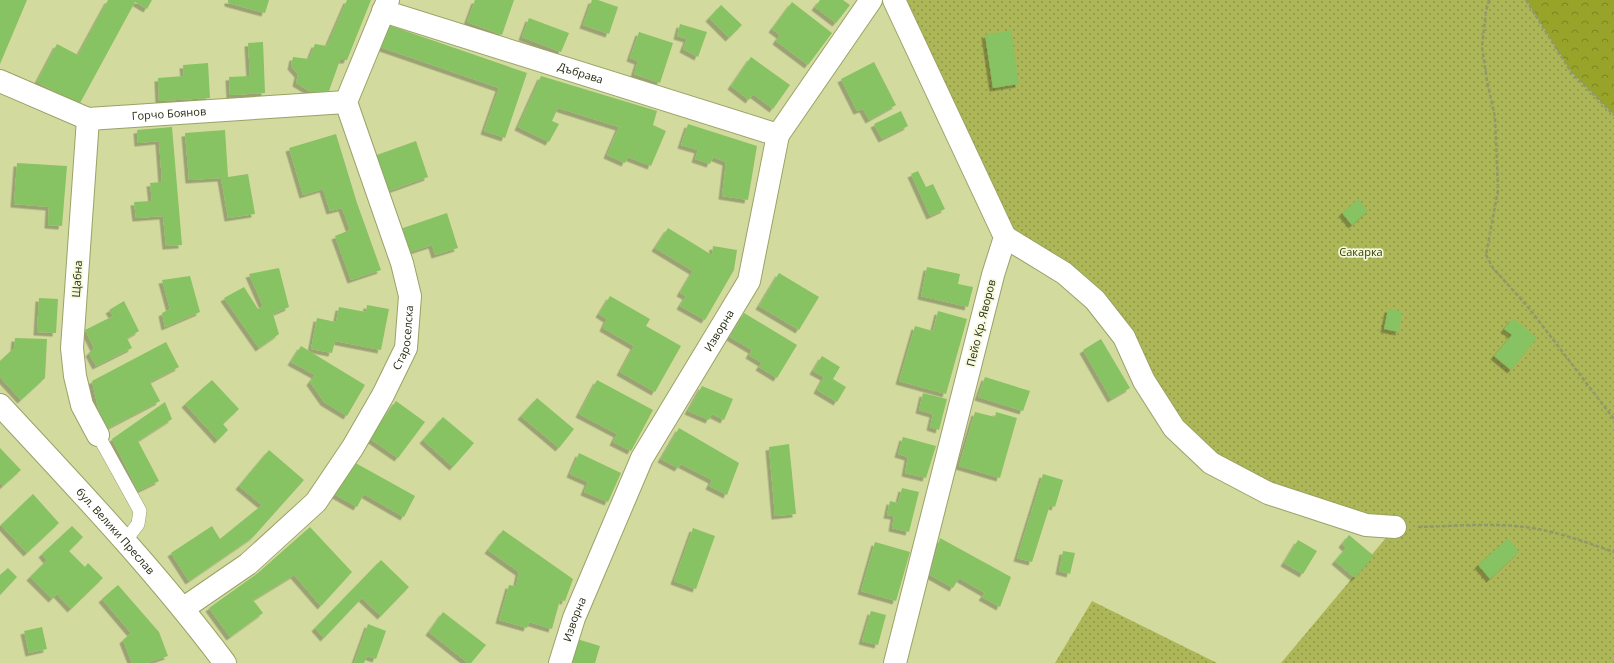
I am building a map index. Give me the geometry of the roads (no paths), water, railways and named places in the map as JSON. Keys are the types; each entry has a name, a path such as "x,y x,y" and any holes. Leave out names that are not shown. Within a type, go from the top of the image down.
{"street":[{"name":"Изворна","path":"560,663 574,618 642,458 749,282 778,135 871,0"},
{"path":"894,0 1005,237 1064,273 1095,300 1124,337 1144,381 1174,428 1211,463 1268,493 1366,525 1395,527"},
{"name":"Дъбрава","path":"385,6 778,135"},
{"path":"346,102 385,6"},
{"name":"Горчо Боянов","path":"0,81 88,119 346,102"},
{"name":"Староселска","path":"184,608 248,564 316,502 353,447 383,395 406,348 410,296 402,263 346,102"},
{"name":"Щабна","path":"88,119 72,348 75,376 82,405 98,436"},
{"name":"Пейо Кр. Яворов","path":"895,663 993,275 1005,237"},
{"name":"бул. Велики Преслав","path":"0,405 126,540 184,608 225,663"}],"lane":[{"path":"98,436 140,511 138,524 126,540"}],"park label":[{"name":"Сакарка","path":"1361,252"}]}
